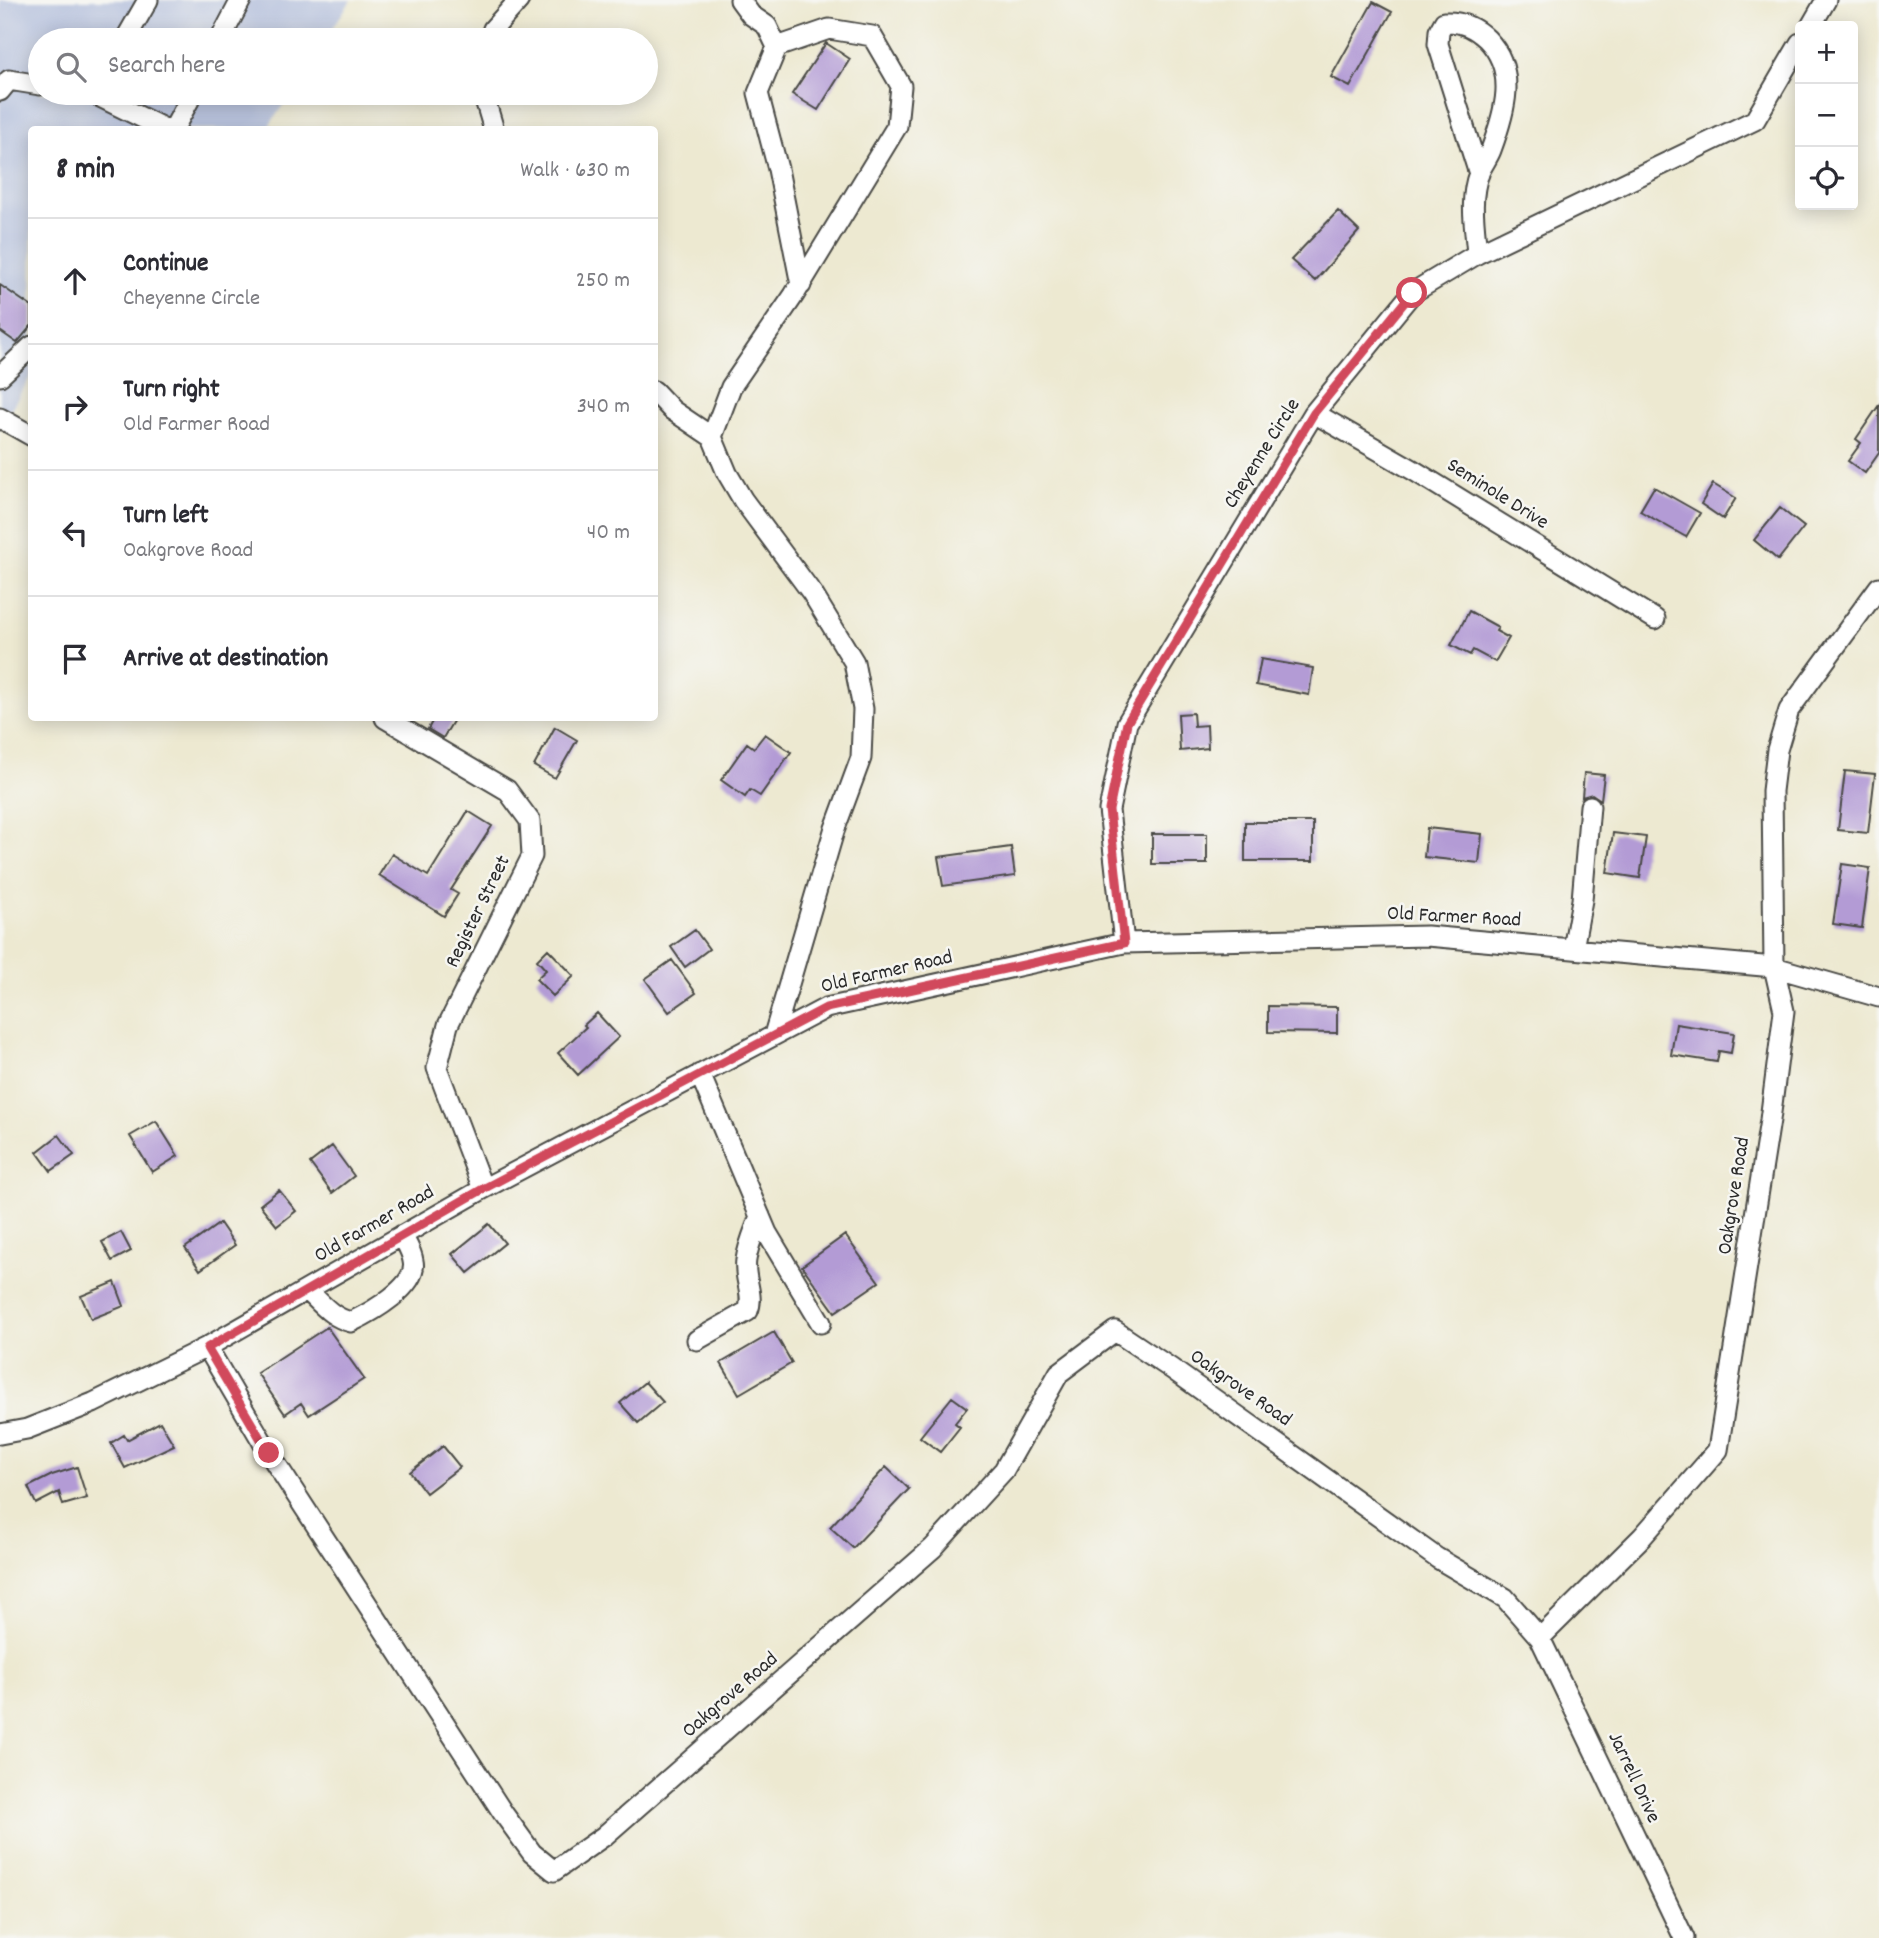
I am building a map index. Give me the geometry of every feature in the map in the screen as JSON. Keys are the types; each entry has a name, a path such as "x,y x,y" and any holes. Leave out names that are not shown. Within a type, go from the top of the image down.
{"street":[{"path":"132,28 148,0"},
{"path":"226,28 241,0"},
{"path":"494,28 519,0"},
{"path":"740,0 751,15 767,26 777,47 758,93 778,169 800,285"},
{"path":"1814,21 1826,0"},
{"path":"1477,254 1473,202 1479,174 1491,152 1507,97 1505,67 1495,47 1478,29 1456,22 1444,22 1439,31 1438,44 1479,174"},
{"path":"712,437 731,387 800,285 897,127 901,86 872,36 829,29 777,47"},
{"name":"Cheyenne Circle","path":"1124,943 1109,810 1127,723 1314,413 1412,293 1477,254 1755,120 1795,52"},
{"path":"0,91 9,80 28,83"},
{"path":"116,105 159,126"},
{"path":"175,126 186,105"},
{"path":"487,105 493,126"},
{"path":"0,376 28,350"},
{"path":"658,395 673,410 712,437 727,473 743,500 812,593 854,662 863,709 861,758 834,831 774,1035"},
{"name":"Seminole Drive","path":"1314,413 1413,470 1654,619"},
{"path":"0,418 28,434"},
{"name":"Oakgrove Road","path":"207,1348 269,1453 503,1813 533,1853 554,1871 604,1836 933,1548 1004,1470 1059,1373 1115,1331 1437,1558 1505,1598 1541,1638 1642,1537 1718,1451 1770,1120 1784,1011 1774,967 1772,791 1777,750 1789,710 1879,587"},
{"name":"Register Street","path":"390,721 507,790 530,821 532,856 448,1025 437,1068 483,1189"},
{"path":"1573,949 1582,900 1590,806"},
{"name":"Old Farmer Road","path":"0,1434 27,1429 93,1403 207,1348 483,1189 826,1008 1124,943 1427,936 1774,967 1879,997"},
{"path":"700,1074 767,1233 821,1323"},
{"path":"696,1340 748,1311 752,1303 745,1275 746,1261 760,1216"},
{"path":"307,1290 331,1314 342,1320 351,1322 361,1317 405,1287 411,1279 414,1261 402,1235"},
{"name":"Jarrell Drive","path":"1541,1638 1684,1938"}],"shaded area":[{"path":"0,0 351,0 333,28 28,28 28,105 283,105 269,126 28,126 28,381 0,427"}],"building":[{"path":"1373,2 1392,12 1350,87 1331,77"},
{"path":"826,43 850,59 818,110 792,94"},
{"path":"1338,211 1359,231 1315,281 1291,260"},
{"path":"0,285 28,304 28,330 17,343 0,331"},
{"path":"1879,405 1879,453 1865,473 1848,461 1861,443 1856,439"},
{"path":"1713,484 1736,498 1723,519 1701,504"},
{"path":"1654,487 1700,513 1686,537 1640,511"},
{"path":"1780,508 1804,527 1778,560 1754,540"},
{"path":"1469,611 1498,627 1496,631 1509,638 1495,662 1473,650 1470,655 1451,645"},
{"path":"1261,659 1313,668 1309,695 1256,685"},
{"path":"1193,713 1194,726 1207,725 1208,748 1180,751 1178,714"},
{"path":"432,721 453,721 443,738 428,729"},
{"path":"555,727 577,740 555,778 534,766"},
{"path":"765,734 791,752 760,796 750,790 745,797 721,780 747,743 754,748"},
{"path":"1845,771 1875,774 1868,833 1838,830"},
{"path":"1584,773 1604,775 1601,800 1592,794 1582,797"},
{"path":"468,811 492,826 451,890 458,894 444,916 379,875 392,854 428,876"},
{"path":"1245,822 1313,822 1313,861 1245,861"},
{"path":"1427,828 1482,834 1479,863 1424,857"},
{"path":"1613,833 1646,837 1640,878 1607,873"},
{"path":"1152,834 1207,834 1207,864 1152,864"},
{"path":"1011,847 1015,876 943,886 938,857"},
{"path":"1842,864 1870,868 1862,928 1833,924"},
{"path":"695,930 709,949 685,967 671,947"},
{"path":"548,949 574,976 553,996 536,979 546,970 537,960"},
{"path":"672,960 696,993 669,1012 645,979"},
{"path":"1268,1006 1337,1007 1337,1033 1268,1032"},
{"path":"597,1013 619,1037 578,1075 558,1053"},
{"path":"1676,1024 1734,1033 1731,1053 1719,1051 1717,1062 1671,1055"},
{"path":"156,1121 178,1156 152,1172 130,1136"},
{"path":"59,1135 74,1155 51,1171 37,1152"},
{"path":"332,1146 354,1176 332,1193 310,1163"},
{"path":"279,1190 296,1211 277,1226 260,1205"},
{"path":"220,1223 235,1245 200,1270 185,1248"},
{"path":"489,1224 505,1243 468,1273 452,1254"},
{"path":"121,1232 131,1251 112,1261 102,1242"},
{"path":"845,1235 879,1282 835,1312 802,1266"},
{"path":"115,1282 124,1306 91,1319 81,1296"},
{"path":"327,1327 364,1379 309,1415 301,1403 285,1414 257,1373"},
{"path":"774,1332 792,1363 739,1394 721,1363"},
{"path":"645,1382 663,1402 638,1423 620,1403"},
{"path":"952,1397 967,1408 955,1423 960,1427 940,1452 920,1437"},
{"path":"160,1422 174,1445 125,1468 111,1443 124,1435 127,1440"},
{"path":"443,1446 460,1467 426,1493 410,1472"},
{"path":"77,1467 87,1498 63,1505 59,1492 36,1504 28,1487"},
{"path":"886,1467 909,1489 853,1548 830,1527"}],"route":[{"path":"269,1453 207,1348 483,1189 826,1008 1124,943 1109,810 1127,723 1314,413 1412,293"}]}
